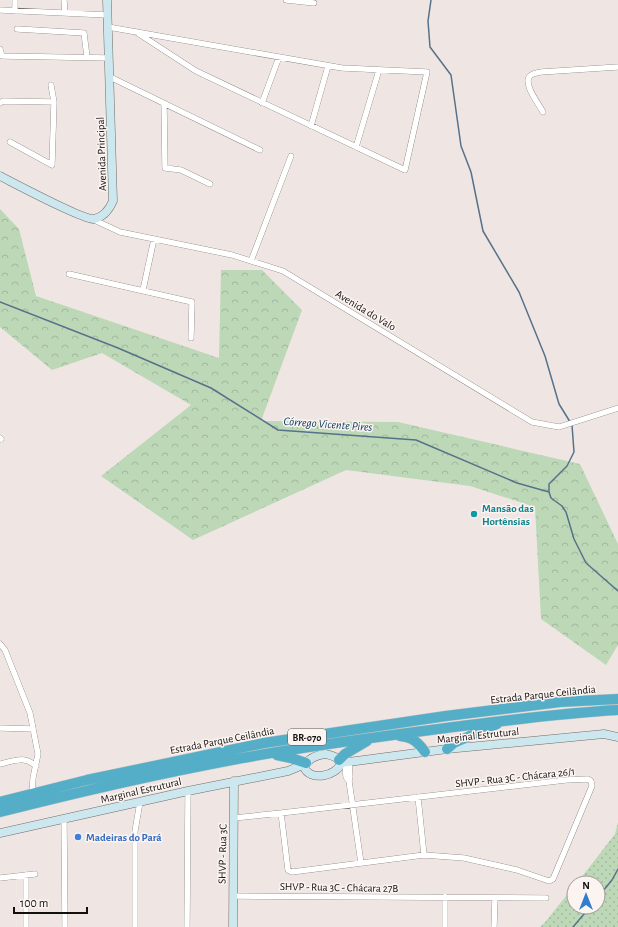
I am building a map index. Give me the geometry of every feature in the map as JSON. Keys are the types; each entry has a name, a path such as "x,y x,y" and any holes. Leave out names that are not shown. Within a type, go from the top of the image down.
{"highway":[{"name":"Estrada Parque Ceilândia","path":"0,802 87,780 264,743 446,716 560,702 618,699"},
{"name":"Estrada Parque Ceilândia","path":"0,812 89,789 236,759 382,736 575,712 618,710"},
{"path":"447,748 507,720"},
{"path":"344,762 345,754 352,749 382,736 406,736 417,741 425,752"},
{"path":"267,754 291,758 306,766"}],"street":[{"path":"14,11 15,0"},
{"path":"64,0 65,13"},
{"name":"Avenida Principal","path":"92,219 104,215 110,209 113,201 107,0"},
{"path":"286,0 314,3"},
{"path":"0,10 107,15"},
{"path":"108,27 342,68 427,72 405,170 196,71 136,32"},
{"path":"17,29 84,33 87,57"},
{"path":"0,49 2,56 109,58"},
{"path":"262,103 279,57"},
{"path":"311,126 328,66"},
{"path":"543,112 528,88 528,79 531,75 541,72 618,67"},
{"path":"356,147 379,70"},
{"path":"110,77 260,150"},
{"path":"10,142 52,165 54,102 51,85"},
{"path":"0,103 3,101 54,102"},
{"path":"164,104 165,168 181,170 210,184"},
{"path":"251,262 290,156"},
{"path":"0,176 73,212 92,219"},
{"name":"Avenida do Valo","path":"92,219 120,232 232,255 283,271 532,422 558,427 618,408"},
{"path":"143,290 154,239"},
{"path":"69,274 192,302 190,338"},
{"path":"0,644 5,650 30,713 38,754 33,778 32,794"},
{"path":"0,728 33,729"},
{"name":"Marginal Estrutural","path":"0,834 64,818 139,806 188,791 306,766 313,775 324,776 336,771 344,762 447,748 595,734 618,736"},
{"path":"306,766 313,757 321,755 333,756 344,762 346,777 349,781 361,863"},
{"path":"0,764 21,759 30,760 36,766"},
{"name":"SHVP - Rua 3C - Chácara 26/1","path":"234,818 281,813 352,806 566,780 588,780 592,783 553,879 546,881 517,870 464,858 424,855 290,871 288,870 281,813"},
{"name":"SHVP - Rua 3C","path":"233,927 234,781"},
{"path":"187,927 188,791"},
{"path":"418,797 424,855"},
{"path":"135,927 135,831 139,806"},
{"path":"64,818 65,927"},
{"path":"0,878 35,874"},
{"path":"26,875 26,927"},
{"name":"SHVP - Rua 3C - Chácara 27B","path":"233,896 546,898"},
{"path":"445,897 445,927"},
{"path":"494,927 495,898"}],"green space":[{"path":"0,209 19,229 36,296 219,358 221,270 262,270 302,310 261,421 398,422 580,464 618,544 618,645 606,665 541,619 535,507 470,486 346,470 193,540 101,476 191,405 102,353 52,370 0,327"},
{"path":"618,822 618,927 540,927 566,896 566,915 606,915 606,875 583,875 615,834"}],"waterway":[{"path":"431,0 428,21 430,47 451,75 461,146 471,172 483,231 519,292 545,356 559,404 572,425 574,452 567,466 549,484 549,492 551,498 562,506 566,512 574,539 586,563 618,591"},
{"name":"Córrego Vicente Pires","path":"0,302 118,348 211,388 278,430 416,440 517,483 549,492"},
{"name":"Córrego Vicente Pires","path":"606,887 618,869"},
{"name":"Córrego Vicente Pires","path":"573,927 583,915"}],"place":[{"name":"Mansão das Hortênsias","path":"474,514"},
{"name":"Madeiras do Pará","path":"78,837"}]}
